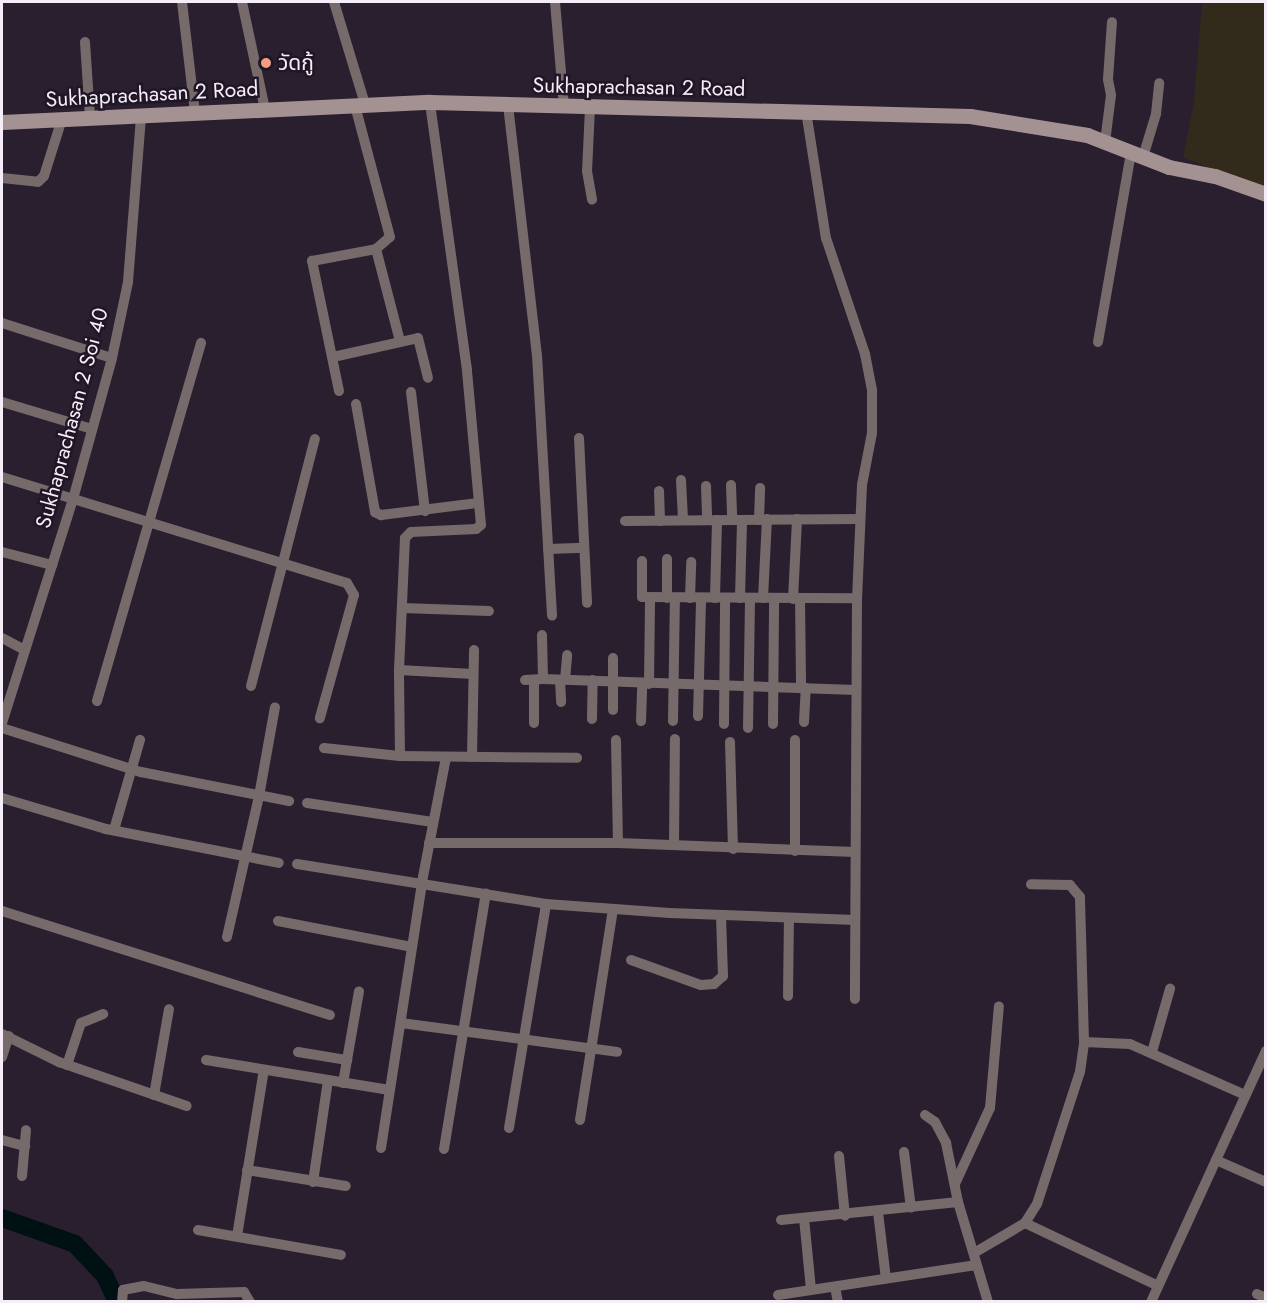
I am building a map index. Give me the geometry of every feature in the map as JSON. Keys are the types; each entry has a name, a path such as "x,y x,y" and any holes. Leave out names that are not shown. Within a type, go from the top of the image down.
{"street":[{"path":"182,2 195,112"},
{"path":"242,2 265,109"},
{"path":"334,2 390,237 376,249 312,261 339,391"},
{"path":"555,2 564,107"},
{"path":"1105,142 1111,95 1108,79 1112,22"},
{"path":"85,42 90,118"},
{"path":"1098,342 1137,155 1156,114 1159,83"},
{"path":"400,756 399,670 405,538 411,532 476,529 481,525 467,370 430,102"},
{"name":"Sukhaprachasan 2 Road","path":"2,122 430,102 590,108 970,116 1087,135 1137,155 1266,194"},
{"path":"508,105 537,355 552,616"},
{"path":"590,108 587,171 592,200"},
{"path":"806,111 826,238 865,354 872,390 872,434 860,519 857,598 855,999"},
{"name":"Sukhaprachasan 2 Soi 40","path":"2,723 73,499 112,358 128,282 141,116"},
{"path":"2,178 38,182 44,176 62,119"},
{"path":"376,249 400,342"},
{"path":"2,322 112,358"},
{"path":"333,357 418,338 422,343 428,378"},
{"path":"98,701 147,522 201,343"},
{"path":"411,392 425,511"},
{"path":"2,402 93,429"},
{"path":"356,404 375,512 425,511 478,503"},
{"path":"579,438 587,603"},
{"path":"251,686 315,439"},
{"path":"2,477 352,587 354,594 321,718"},
{"path":"681,480 683,520"},
{"path":"731,485 745,598 749,687 748,728"},
{"path":"706,486 720,598 724,724"},
{"path":"760,488 769,599 773,724"},
{"path":"659,491 660,520"},
{"path":"797,519 797,599 804,722"},
{"path":"625,521 860,519"},
{"path":"548,549 584,548"},
{"path":"2,552 52,565"},
{"path":"667,559 671,598 672,721"},
{"path":"642,561 642,597 857,598"},
{"path":"691,562 696,598 698,716"},
{"path":"641,721 650,597"},
{"path":"402,608 489,611"},
{"path":"534,723 534,680 542,635"},
{"path":"2,638 25,650"},
{"path":"472,757 474,650"},
{"path":"561,702 567,655"},
{"path":"613,658 613,710"},
{"path":"399,670 473,674"},
{"path":"534,680 593,680 645,684 856,690"},
{"path":"592,719 593,680"},
{"path":"227,937 259,796 274,707"},
{"path":"2,728 132,770 289,801"},
{"path":"674,845 675,739"},
{"path":"114,830 140,740"},
{"path":"616,740 618,843"},
{"path":"795,740 795,851"},
{"path":"730,742 733,849"},
{"path":"324,748 400,756 576,758"},
{"path":"381,1148 422,882 446,757"},
{"path":"2,798 114,830 279,863"},
{"path":"307,803 433,822"},
{"path":"429,843 618,843 855,852"},
{"path":"297,864 422,882 546,904 613,910 855,920"},
{"path":"974,1253 1025,1223 1055,1156 1080,1072 1084,1042 1080,897 1070,885 1031,884"},
{"path":"444,1149 486,893"},
{"path":"509,1128 546,904"},
{"path":"580,1119 613,910"},
{"path":"2,911 330,1015"},
{"path":"631,960 701,985 714,984 723,976 721,915"},
{"path":"788,996 789,918"},
{"path":"278,921 412,947"},
{"path":"1152,1052 1170,989"},
{"path":"343,1083 359,991"},
{"path":"955,1184 990,1108 999,1006"},
{"path":"154,1095 169,1009"},
{"path":"67,1065 81,1023 103,1014"},
{"path":"401,1023 617,1052"},
{"path":"2,1057 5,1035 67,1065 187,1106"},
{"path":"1084,1042 1130,1044 1245,1095"},
{"path":"1151,1302 1266,1051"},
{"path":"297,1052 347,1060"},
{"path":"206,1060 390,1090"},
{"path":"237,1236 264,1070"},
{"path":"313,1182 328,1080"},
{"path":"925,1115 940,1129 958,1202 988,1302"},
{"path":"22,1176 26,1130"},
{"path":"2,1140 25,1146"},
{"path":"904,1152 911,1208"},
{"path":"839,1156 845,1216"},
{"path":"1216,1160 1266,1182"},
{"path":"247,1170 346,1186"},
{"path":"781,1220 845,1216 958,1202"},
{"path":"878,1212 886,1279"},
{"path":"804,1218 811,1290"},
{"path":"1025,1223 1158,1286"},
{"path":"198,1230 341,1255"},
{"path":"778,1295 977,1265"},
{"path":"122,1302 123,1290 129,1286 179,1298 240,1291 250,1302"},
{"path":"836,1287 838,1302"}],"shaded area":[{"path":"1202,2 1265,2 1265,191 1183,157 1194,102"}],"waterway":[{"path":"2,1218 75,1244 105,1276 117,1302"}],"place":[{"name":"วัดกู้","path":"266,63"}]}
